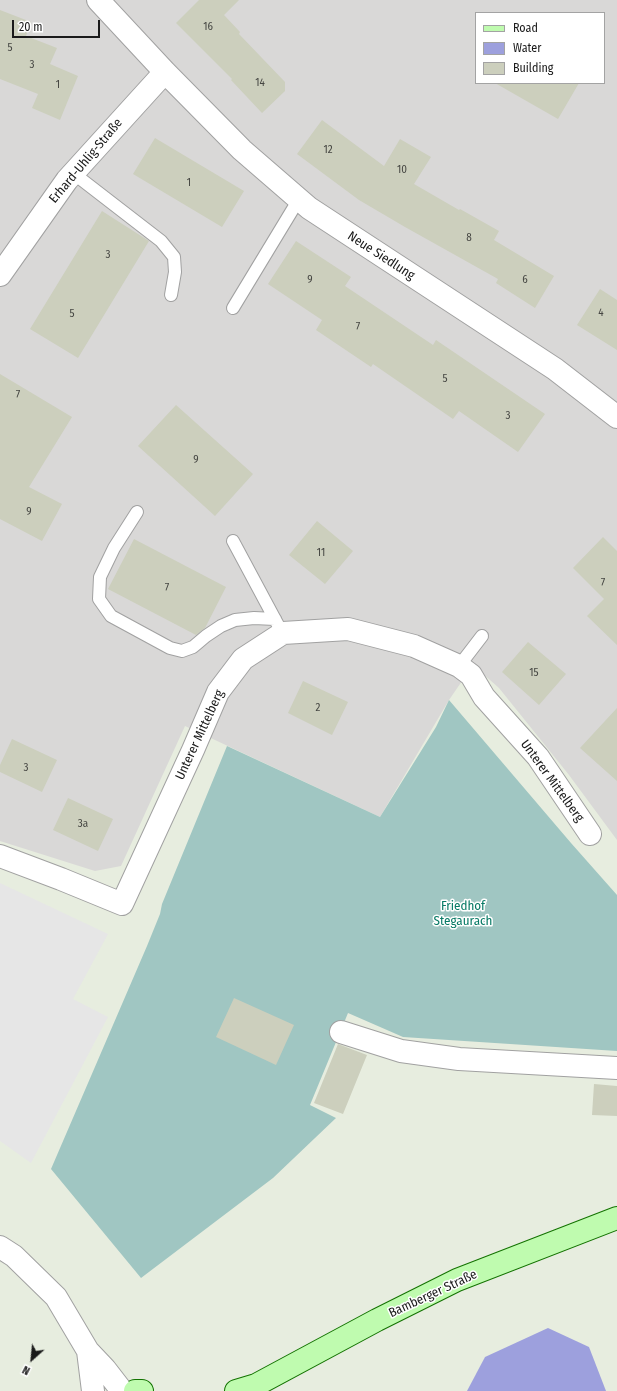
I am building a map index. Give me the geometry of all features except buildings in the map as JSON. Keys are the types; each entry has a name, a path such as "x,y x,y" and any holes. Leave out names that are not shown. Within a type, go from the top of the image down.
{"main road":[{"name":"Bamberger Straße","path":"247,1389 377,1320 457,1280 617,1218"},
{"path":"135,1391 142,1391"}],"street":[{"name":"Neue Siedlung","path":"98,0 165,72 242,150 309,208 555,369 617,417"},
{"name":"Erhard-Uhlig-Straße","path":"0,275 67,180 165,72"},
{"name":"Unterer Mittelberg","path":"0,856 122,904 190,757 218,692 243,659 279,626 348,629 414,646 459,666 471,675 484,697 538,757 590,834"},
{"path":"341,1032 401,1051 459,1059 617,1068"},
{"path":"0,1247 14,1256 56,1297 88,1351 122,1391"},
{"path":"88,1351 93,1391"}],"lane":[{"path":"74,173 161,241 174,257 175,272 171,295"},
{"path":"233,308 299,199"},
{"path":"137,512 114,548 100,577 99,599 111,616 170,648 182,651 193,647 221,626 235,620 254,618 279,626"},
{"path":"233,541 279,626"},
{"path":"459,666 482,636"}],"shaded area":[{"path":"0,0 617,0 617,840 569,775 499,688 473,665 449,700 380,817 185,726 121,866 95,871 0,841"},
{"path":"0,883 108,934 73,999 108,1017 31,1163 0,1141"}],"green space":[{"name":"Friedhof Stegaurach","path":"449,700 617,895 617,1051 403,1037 348,1013 310,1105 336,1118 273,1178 141,1278 51,1169 147,946 160,914 162,904 227,746 380,817 436,727"}],"water":[{"path":"548,1328 589,1347 606,1391 467,1391 485,1357"}]}
